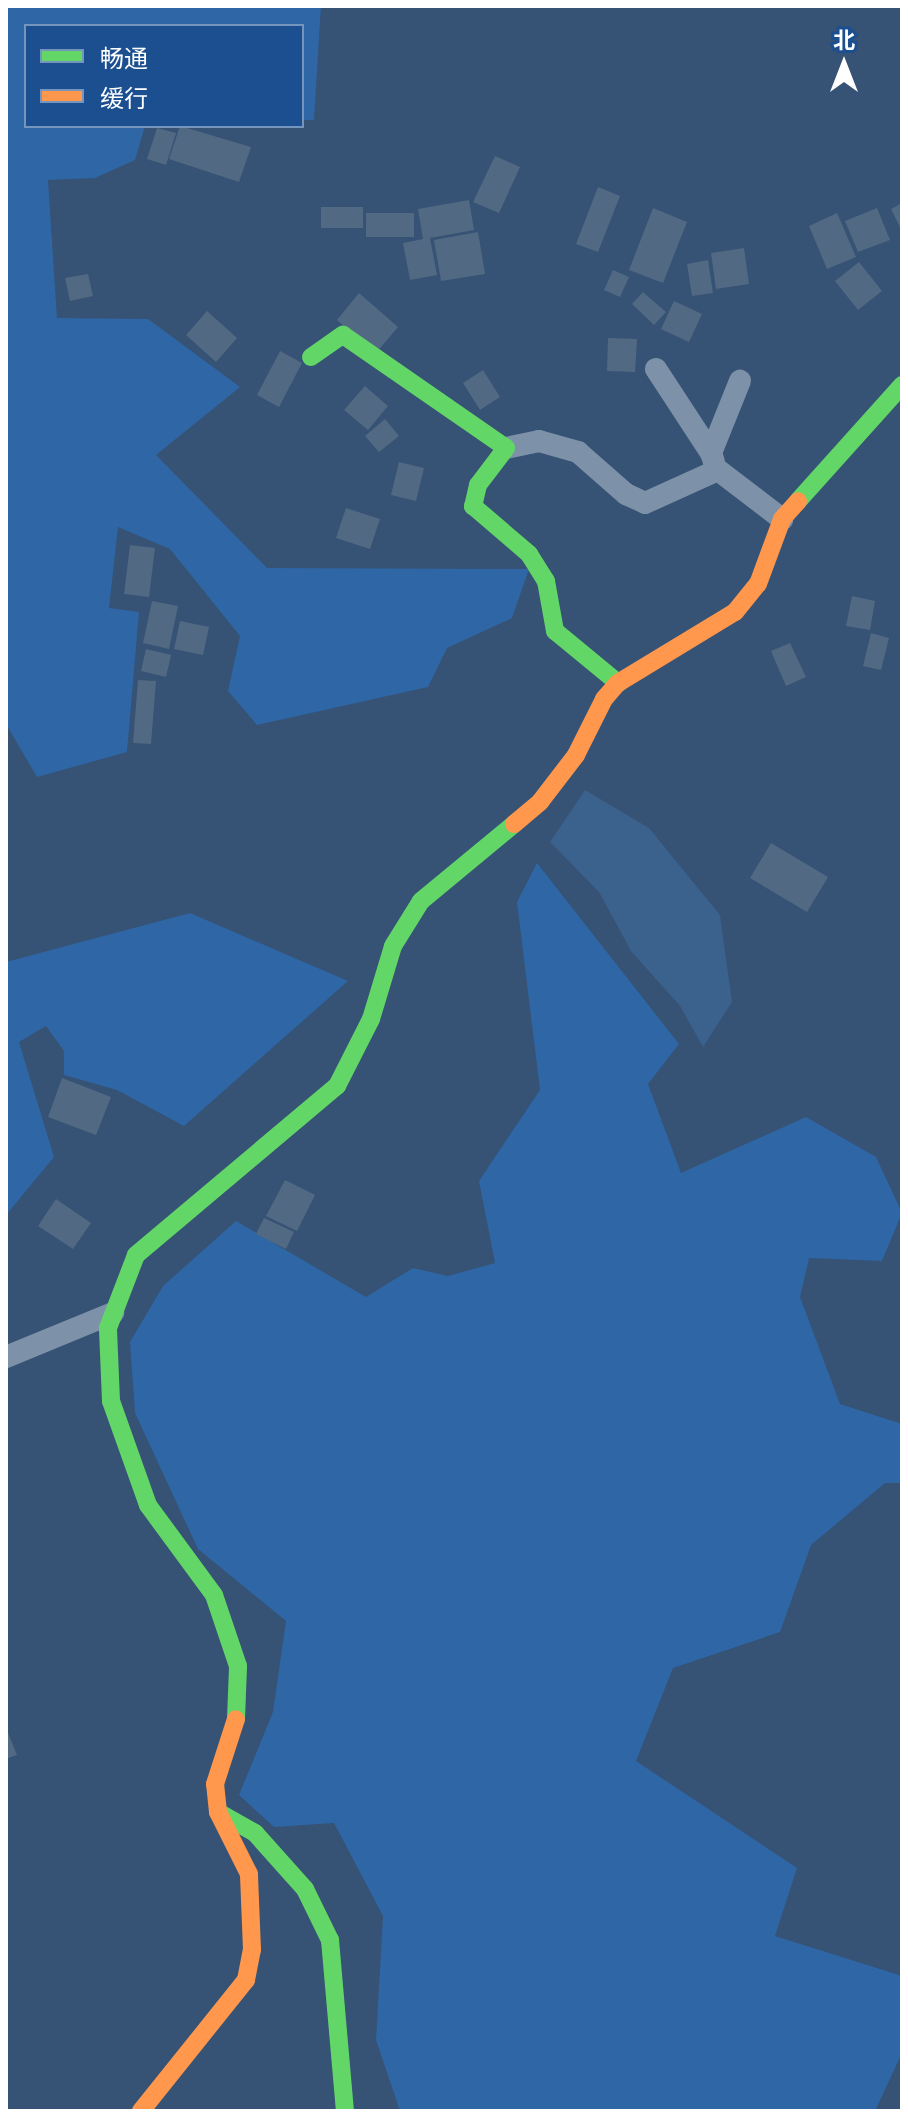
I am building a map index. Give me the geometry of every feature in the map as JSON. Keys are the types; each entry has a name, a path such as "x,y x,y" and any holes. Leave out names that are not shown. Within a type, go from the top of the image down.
{"street":[{"path":"311,357 343,335 506,448"},
{"path":"656,369 714,462 782,519"},
{"path":"618,683 555,631 546,581 529,554 473,506 478,485 506,448 539,441 578,452 626,494 645,503 714,462 740,381"},
{"path":"141,2111 246,1980 252,1950 249,1874 218,1812 215,1784 236,1721 238,1666 214,1595 148,1505 111,1401 108,1328 136,1255 337,1086 371,1019 393,946 421,901 540,802 576,755 604,699 618,683 735,612 758,584 782,519 902,385"},
{"path":"6,1357 113,1313"},
{"path":"218,1812 255,1833 305,1889 330,1940 345,2111"}],"shaded area":[{"path":"6,6 321,6 314,120 304,120 304,24 24,24 24,128 144,128 135,160 95,178 48,180 57,318 148,319 240,387 156,455 267,568 529,569 512,618 447,648 428,687 257,725 228,691 240,636 170,549 118,527 109,608 139,612 127,752 37,777 6,724"},
{"path":"585,790 649,828 720,915 732,1002 703,1047 680,1006 631,951 599,892 550,842"},
{"path":"537,863 679,1044 648,1084 681,1173 806,1117 876,1157 902,1213 882,1261 809,1258 800,1297 840,1404 902,1424 902,1483 885,1483 811,1545 780,1632 673,1668 636,1761 797,1868 775,1936 902,1976 902,2053 875,2111 400,2111 376,2040 383,1916 334,1823 274,1827 239,1795 273,1712 286,1621 198,1549 135,1413 130,1342 163,1286 236,1221 366,1297 413,1268 448,1276 495,1263 479,1181 540,1090 517,902"},
{"path":"190,913 348,981 184,1126 117,1090 64,1075 64,1051 46,1026 19,1042 54,1157 6,1215 6,962"}],"building":[{"path":"157,128 176,133 166,165 147,159"},
{"path":"179,128 251,147 239,182 169,159"},
{"path":"495,156 520,167 499,213 473,202"},
{"path":"598,187 620,196 598,252 576,244"},
{"path":"469,200 474,230 430,238 437,275 410,280 403,243 423,239 418,209"},
{"path":"902,203 902,231 891,209"},
{"path":"321,207 363,207 363,228 321,228"},
{"path":"653,208 687,222 663,283 629,270"},
{"path":"877,208 890,240 858,252 845,221"},
{"path":"366,213 414,213 414,237 366,237"},
{"path":"837,213 856,257 827,269 809,226"},
{"path":"478,232 485,274 441,281 434,240"},
{"path":"744,248 749,284 716,289 711,253"},
{"path":"708,260 713,293 692,296 687,264"},
{"path":"859,262 882,291 858,310 835,281"},
{"path":"613,270 629,277 620,297 604,290"},
{"path":"88,274 93,296 70,301 65,278"},
{"path":"643,292 666,312 654,325 632,304"},
{"path":"359,293 398,327 376,353 337,320"},
{"path":"674,301 702,314 689,342 661,329"},
{"path":"207,311 237,338 216,362 186,335"},
{"path":"608,338 637,339 635,372 607,371"},
{"path":"280,351 302,363 279,407 257,395"},
{"path":"483,370 500,397 480,410 463,383"},
{"path":"365,386 388,406 368,430 344,410"},
{"path":"385,419 399,436 379,452 365,436"},
{"path":"399,462 424,468 416,501 391,495"},
{"path":"346,508 380,519 370,549 336,538"},
{"path":"130,545 155,548 149,597 124,594"},
{"path":"852,596 875,601 870,630 846,626"},
{"path":"152,601 178,606 169,649 143,643"},
{"path":"180,621 209,627 203,655 174,649"},
{"path":"871,633 889,638 881,670 863,666"},
{"path":"790,643 806,677 786,686 771,651"},
{"path":"146,649 171,655 166,677 141,671"},
{"path":"138,680 156,681 151,744 133,743"},
{"path":"771,843 828,877 807,912 750,878"},
{"path":"62,1078 111,1097 96,1135 48,1117"},
{"path":"285,1180 315,1195 297,1231 266,1216"},
{"path":"56,1199 91,1223 73,1249 38,1226"},
{"path":"264,1218 294,1232 286,1249 256,1234"},
{"path":"6,1728 17,1755 6,1759"}],"traffic: fast":[{"path":"311,357 343,335 506,448 478,485 473,506 529,554 546,581 555,631 618,683"},
{"path":"798,501 902,385"},
{"path":"236,1719 238,1666 214,1595 148,1505 111,1401 108,1328 136,1255 337,1086 371,1019 393,946 421,901 514,824"},
{"path":"218,1812 255,1833 305,1889 330,1940 345,2111"}],"traffic: slow":[{"path":"514,824 540,802 576,755 604,699 618,683 735,612 758,584 782,519 798,501"},
{"path":"141,2111 246,1980 252,1950 249,1874 218,1812 215,1784 236,1719"}]}
